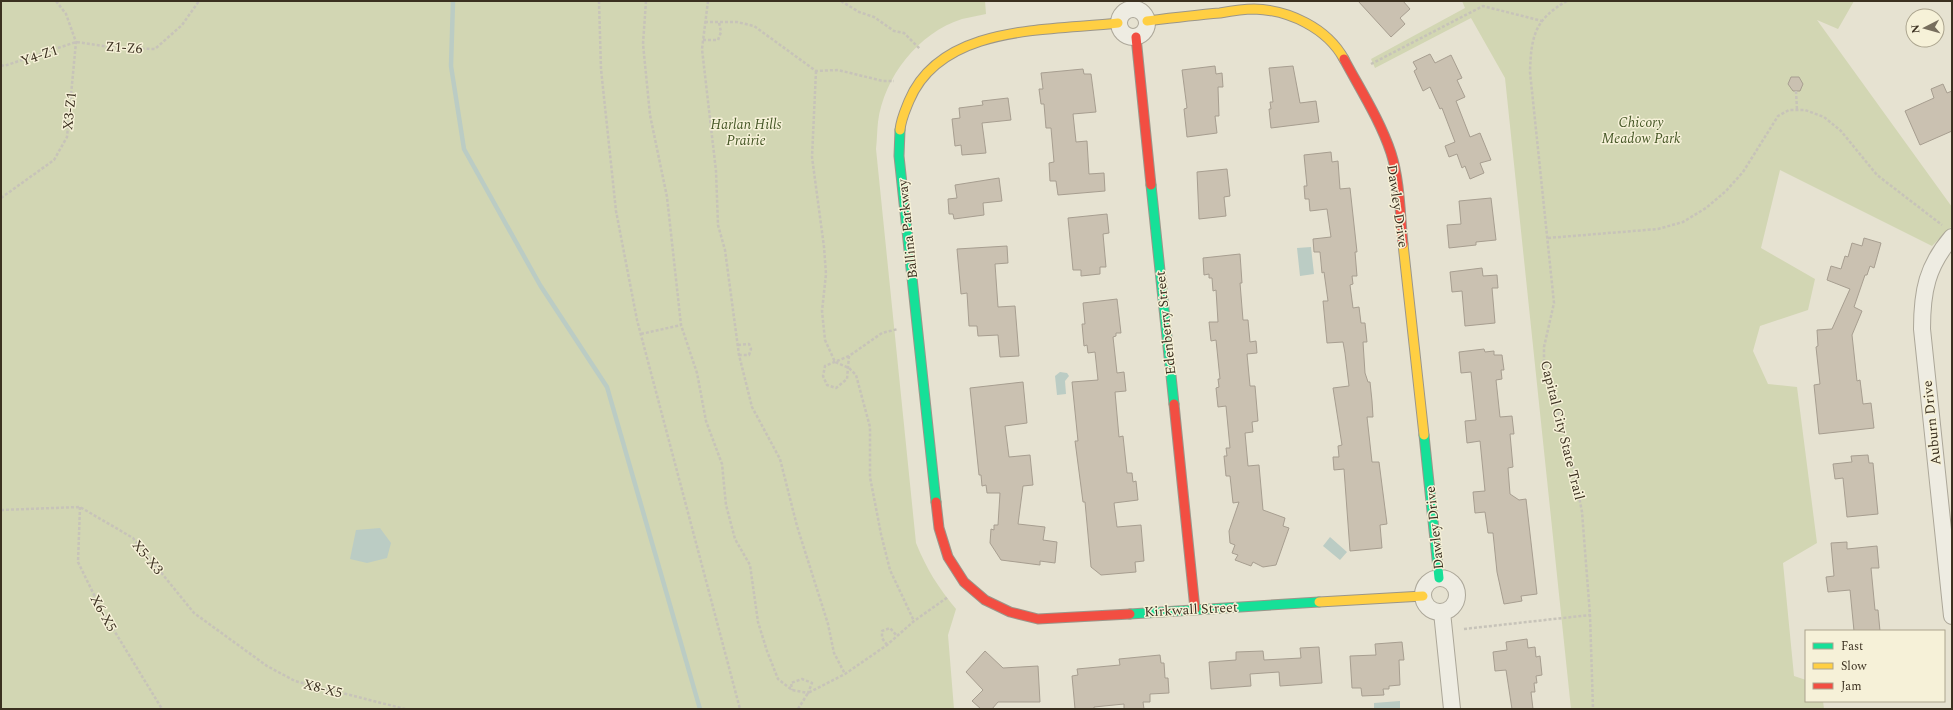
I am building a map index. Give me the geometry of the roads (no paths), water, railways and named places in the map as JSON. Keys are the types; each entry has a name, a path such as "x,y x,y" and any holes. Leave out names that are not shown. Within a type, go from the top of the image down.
{"street":[{"path":"1132,5 1144,14 1147,21 1146,30 1136,37 1124,34 1118,23 1121,14 1132,5"},
{"name":"Dawley Drive","path":"1147,21 1253,10 1272,11 1304,21 1327,38 1342,56 1378,122 1390,153 1397,185 1439,578"},
{"name":"Ballina Parkway","path":"968,587 949,558 939,528 899,156 902,118 912,90 924,73 942,57 966,44 988,38 1118,23"},
{"name":"Edenberry Street","path":"1136,37 1195,609"},
{"name":"Auburn Drive","path":"1949,233 1933,264 1926,282 1922,302 1922,328 1952,616"},
{"path":"1439,578 1450,581 1456,590 1457,596 1452,607 1442,612 1429,609 1423,596 1425,586 1434,579 1439,578"},
{"name":"Kirkwall Street","path":"968,587 992,606 1013,614 1038,619 1423,596"},
{"path":"1442,612 1452,709"}],"waterway":[{"path":"453,1 451,66 464,149 540,285 607,387 700,709"}],"park label":[{"name":"Chicory Meadow Park","path":"1641,130"},
{"name":"Harlan Hills Prairie","path":"746,132"}]}
